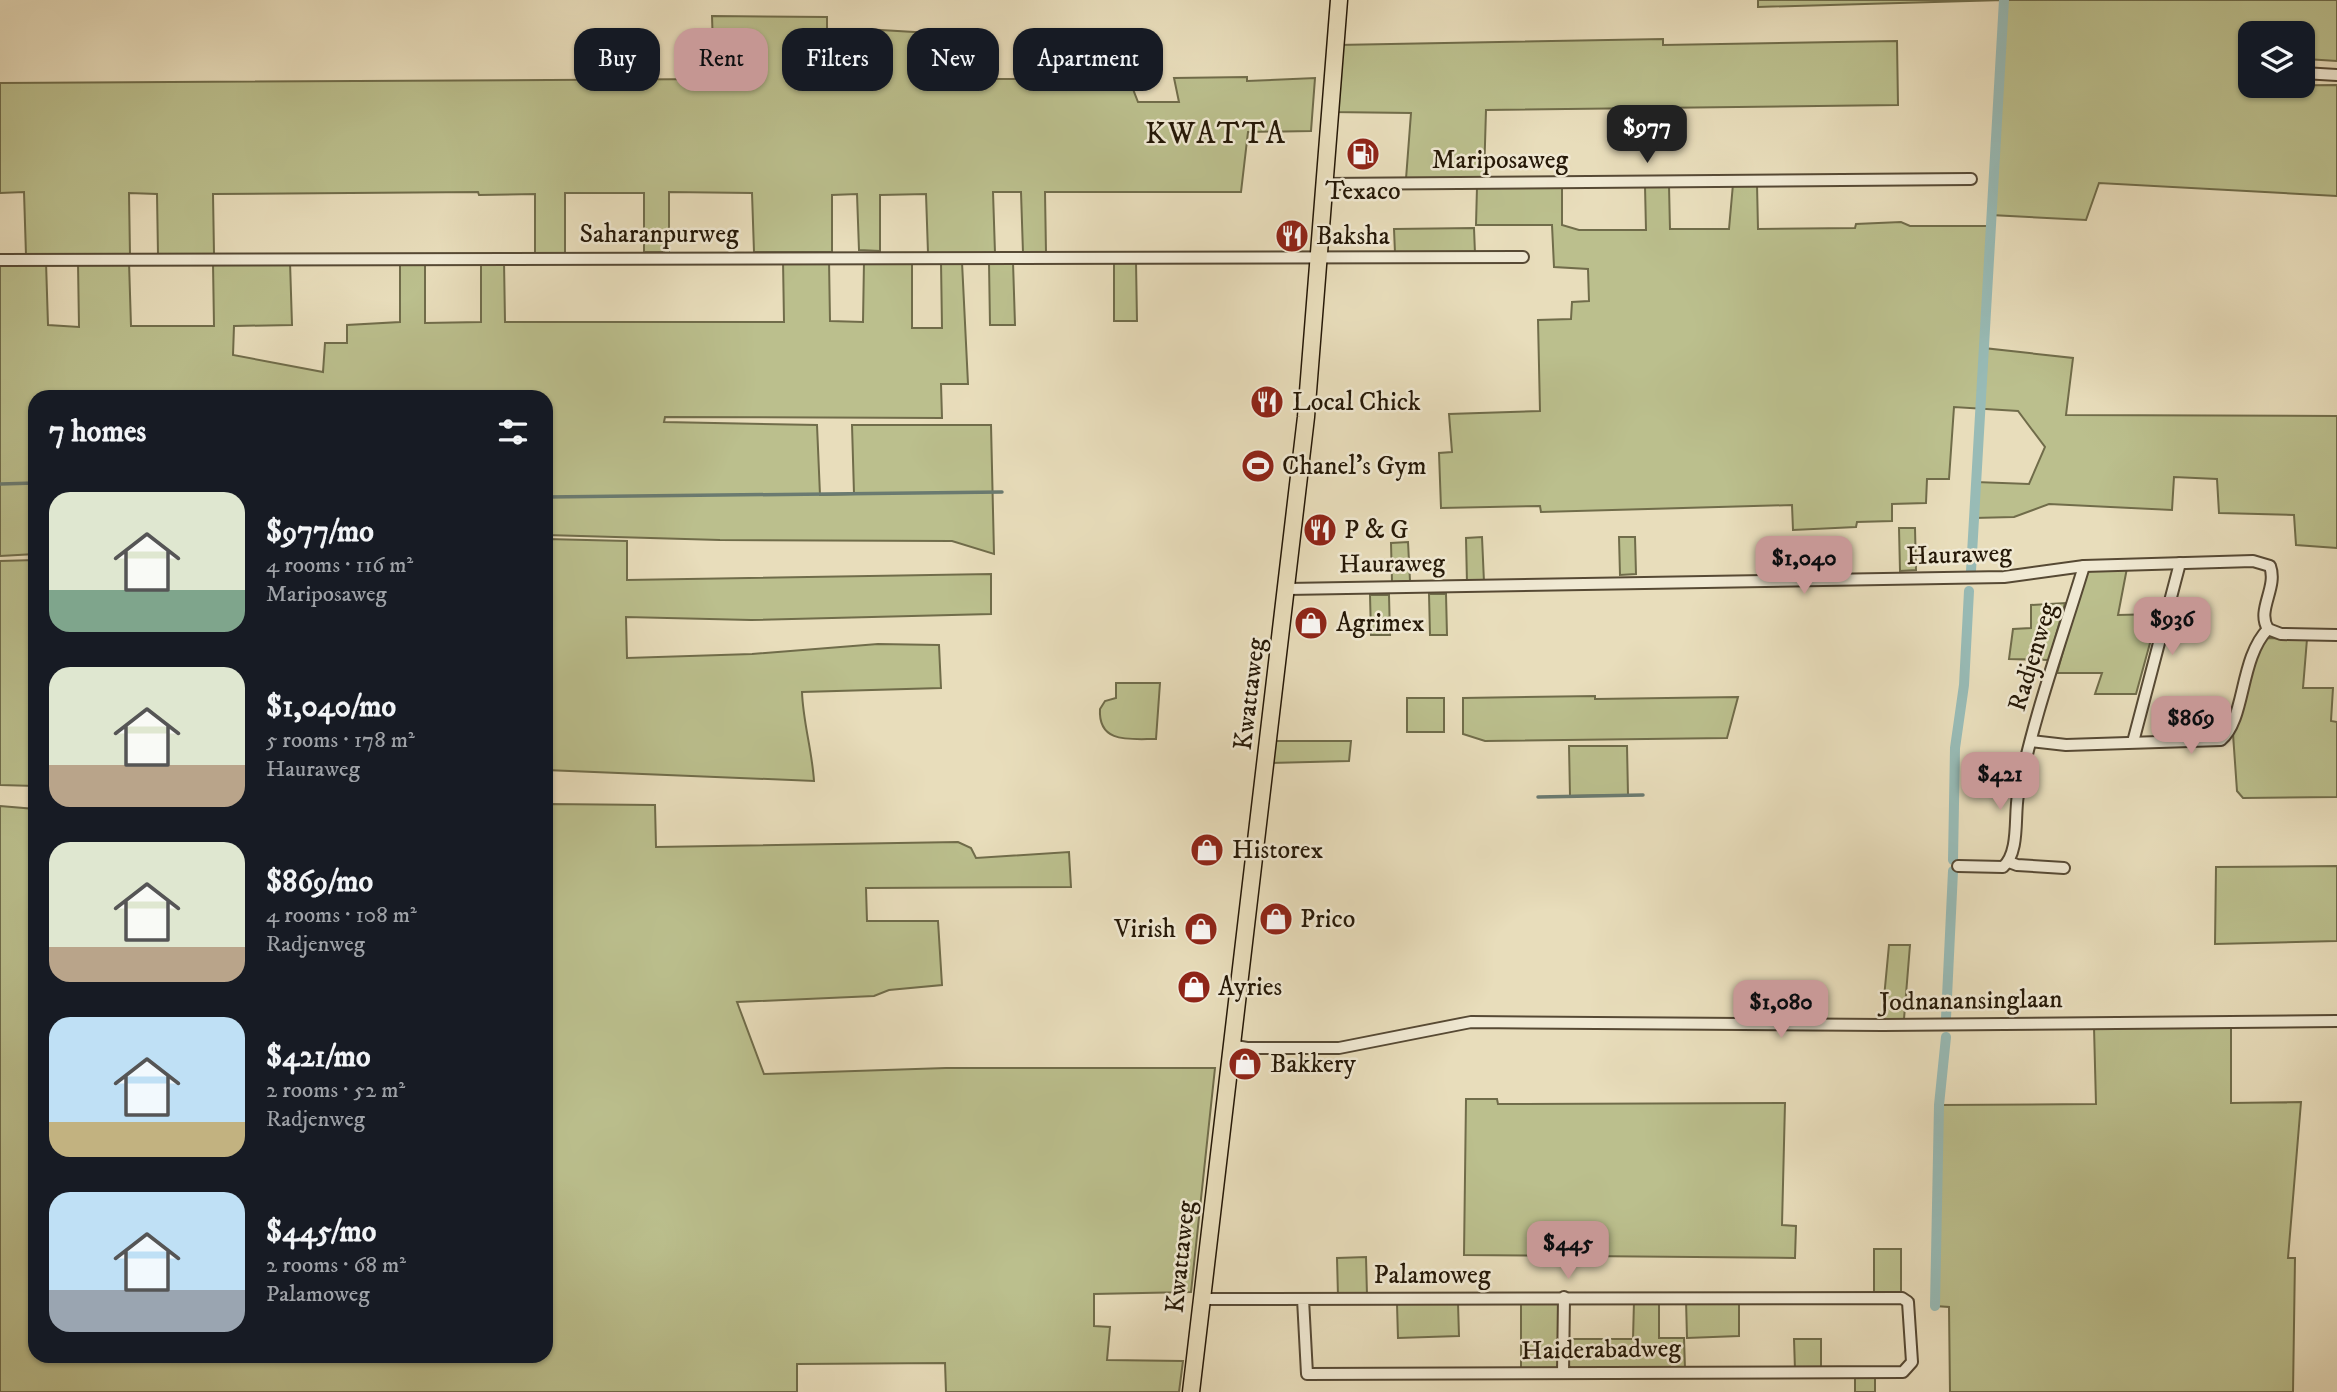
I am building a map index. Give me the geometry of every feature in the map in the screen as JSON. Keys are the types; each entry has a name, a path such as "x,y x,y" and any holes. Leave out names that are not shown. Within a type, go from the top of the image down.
{"main road":[{"name":"Kwattaweg","path":"1191,1392 1306,417 1339,0"}],"street":[{"path":"2315,74 2337,75"},
{"name":"Mariposaweg","path":"1323,184 1971,179"},
{"name":"Saharanpurweg","path":"0,260 1523,257"},
{"name":"Hauraweg","path":"1287,589 2004,578 2084,566 2253,561 2270,566 2273,584 2263,617 2268,629"},
{"path":"2133,742 2180,563"},
{"name":"Radjenweg","path":"2084,566 2031,741 2066,745 2221,740 2227,735 2255,643 2268,629"},
{"path":"2268,629 2281,634 2337,635"},
{"path":"1958,866 2003,867 2009,862 2017,797 2031,741"},
{"path":"2009,862 2017,865 2064,868"},
{"name":"Jodnanansinglaan","path":"1230,1045 1247,1048 1339,1048 1471,1022 1883,1025 2337,1021"},
{"path":"1563,1373 1564,1297"},
{"name":"Palamoweg","path":"1201,1299 1902,1298 1909,1308"},
{"name":"Haiderabadweg","path":"1303,1299 1307,1374 1903,1372 1912,1362 1909,1308"}],"green space":[{"path":"1758,0 2004,0 1758,7"},
{"path":"2004,0 2337,0 2337,61 2315,60 2315,21 2238,21 2238,98 2315,98 2315,85 2337,85 2337,196 2099,183 2086,220 1991,215"},
{"path":"712,16 827,17 827,28 782,28 782,91 893,91 893,31 907,32 907,91 999,91 999,79 1013,79 1013,91 1134,91 1138,102 1179,102 1174,78 1247,77 1247,81 1315,78 1311,131 1248,132 1241,192 1045,192 1046,253 1023,253 1021,192 993,192 995,253 928,253 926,194 880,195 880,251 859,250 857,194 832,195 832,252 754,252 752,193 669,192 669,252 644,252 644,193 565,193 565,253 535,253 535,194 479,195 478,192 213,194 214,254 158,255 157,194 129,193 130,255 26,255 24,192 0,193 0,83 574,80 574,91 660,91 660,79 674,79 674,91 768,91 768,28 712,28"},
{"path":"1663,39 1663,45 1897,41 1898,105 1486,110 1484,178 1406,179 1411,113 1331,112 1337,45"},
{"path":"1733,184 1757,184 1758,229 1855,228 1856,224 1901,222 1910,226 1991,226 1984,348 2073,358 2066,415 2337,416 2337,548 2296,545 2294,515 2219,513 2217,479 2174,477 2172,510 2049,504 2014,517 1974,518 1976,482 2029,484 2045,447 2018,411 1954,407 1949,479 1927,479 1926,503 1892,504 1892,521 1857,522 1856,527 1793,530 1792,505 1541,512 1540,506 1441,508 1439,453 1452,452 1449,414 1540,411 1538,320 1571,319 1572,302 1589,301 1588,269 1554,267 1552,225 1476,225 1477,187 1562,187 1562,225 1579,230 1646,230 1645,186 1669,186 1670,229 1729,229"},
{"path":"1474,228 1475,254 1395,253 1394,229"},
{"path":"783,260 829,260 830,321 863,322 864,261 912,261 912,328 942,328 941,262 962,262 968,384 941,384 942,418 665,417 664,422 817,425 820,495 854,494 852,425 991,425 994,554 952,541 720,540 553,535 553,390 28,390 28,554 0,556 0,263 46,262 48,325 79,327 78,263 129,262 131,326 214,326 213,263 290,262 292,325 234,326 233,355 323,372 325,343 347,343 347,325 400,322 400,261 425,261 425,323 481,322 481,261 504,261 505,322 784,322"},
{"path":"1013,262 1015,325 990,325 989,263"},
{"path":"1114,262 1136,262 1137,321 1114,321"},
{"path":"1899,528 1915,528 1916,570 1900,571"},
{"path":"1482,537 1484,582 1467,583 1466,538"},
{"path":"1619,537 1635,537 1636,574 1620,575"},
{"path":"553,539 627,541 627,580 991,574 991,614 751,620 626,617 627,658 752,654 878,644 939,645 941,688 802,692 814,781 553,770"},
{"path":"1408,542 1410,581 1392,582 1391,543"},
{"path":"28,560 28,786 0,785 0,561"},
{"path":"2127,568 2118,615 2158,614 2136,694 2095,694 2102,673 2057,673 2085,573 2088,570"},
{"path":"1429,594 1446,594 1447,635 1430,635"},
{"path":"1370,595 1389,595 1390,635 1371,635"},
{"path":"2065,603 2049,660 2009,659 2013,629 2031,628 2031,605"},
{"path":"2268,638 2307,639 2303,688 2333,688 2331,721 2337,722 2337,797 2243,798 2237,791 2233,734 2257,644"},
{"path":"1116,683 1160,683 1156,739 1126,739 1110,734 1104,728 1100,709 1105,701 1116,698"},
{"path":"1595,696 1595,699 1738,697 1727,738 1485,741 1463,734 1463,698"},
{"path":"1407,698 1444,698 1444,732 1407,732"},
{"path":"1272,741 1351,741 1349,761 1269,763"},
{"path":"1569,746 1627,746 1628,795 1570,796"},
{"path":"553,804 655,805 656,847 958,842 971,848 976,858 1069,852 1071,887 866,888 867,921 938,921 942,985 889,990 874,996 737,1002 764,1074 946,1068 1215,1068 1191,1292 1094,1294 1094,1326 1110,1327 1107,1360 1183,1361 1179,1392 946,1392 945,1363 797,1364 797,1392 0,1392 0,806 28,808 28,1363 553,1363"},
{"path":"2337,866 2337,941 2215,944 2216,867"},
{"path":"1889,945 1910,945 1904,1019 1882,1019"},
{"path":"2231,1026 2231,1103 2301,1102 2288,1258 2295,1258 2293,1392 1950,1392 1949,1307 1935,1306 1939,1105 2096,1104 2094,1027"},
{"path":"1466,1099 1497,1099 1498,1104 1785,1103 1782,1225 1796,1226 1795,1258 1464,1255"},
{"path":"1874,1249 1901,1249 1901,1292 1874,1292"},
{"path":"1366,1257 1367,1295 1338,1296 1337,1258"},
{"path":"1686,1300 1739,1300 1739,1336 1687,1338"},
{"path":"1634,1301 1659,1301 1659,1338 1684,1338 1685,1369 1573,1370 1568,1365 1567,1339 1633,1339"},
{"path":"1458,1303 1459,1336 1398,1338 1397,1304"},
{"path":"1521,1303 1559,1304 1559,1366 1555,1369 1521,1369"},
{"path":"1794,1339 1821,1339 1821,1370 1795,1370"},
{"path":"1875,1376 1875,1392 1855,1392 1855,1377"}],"waterway":[{"path":"1971,571 2004,0"},
{"path":"0,484 28,483"},
{"path":"553,497 1002,492"},
{"path":"1953,860 1955,748 1964,685 1969,591"},
{"path":"1538,797 1643,795"},
{"path":"1946,1018 1953,871"},
{"path":"1935,1306 1939,1105 1946,1037"}],"place":[{"name":"Texaco","path":"1363,154"},
{"name":"Baksha","path":"1292,236"},
{"name":"Local Chick","path":"1267,402"},
{"name":"Chanel's Gym","path":"1258,466"},
{"name":"P & G","path":"1320,530"},
{"name":"Agrimex","path":"1311,623"},
{"name":"Historex","path":"1207,850"},
{"name":"Prico","path":"1276,919"},
{"name":"Virish","path":"1201,929"},
{"name":"Ayries","path":"1194,987"},
{"name":"Bakkery","path":"1245,1064"}],"district":[{"name":"KWATTA","path":"1216,134"}]}
